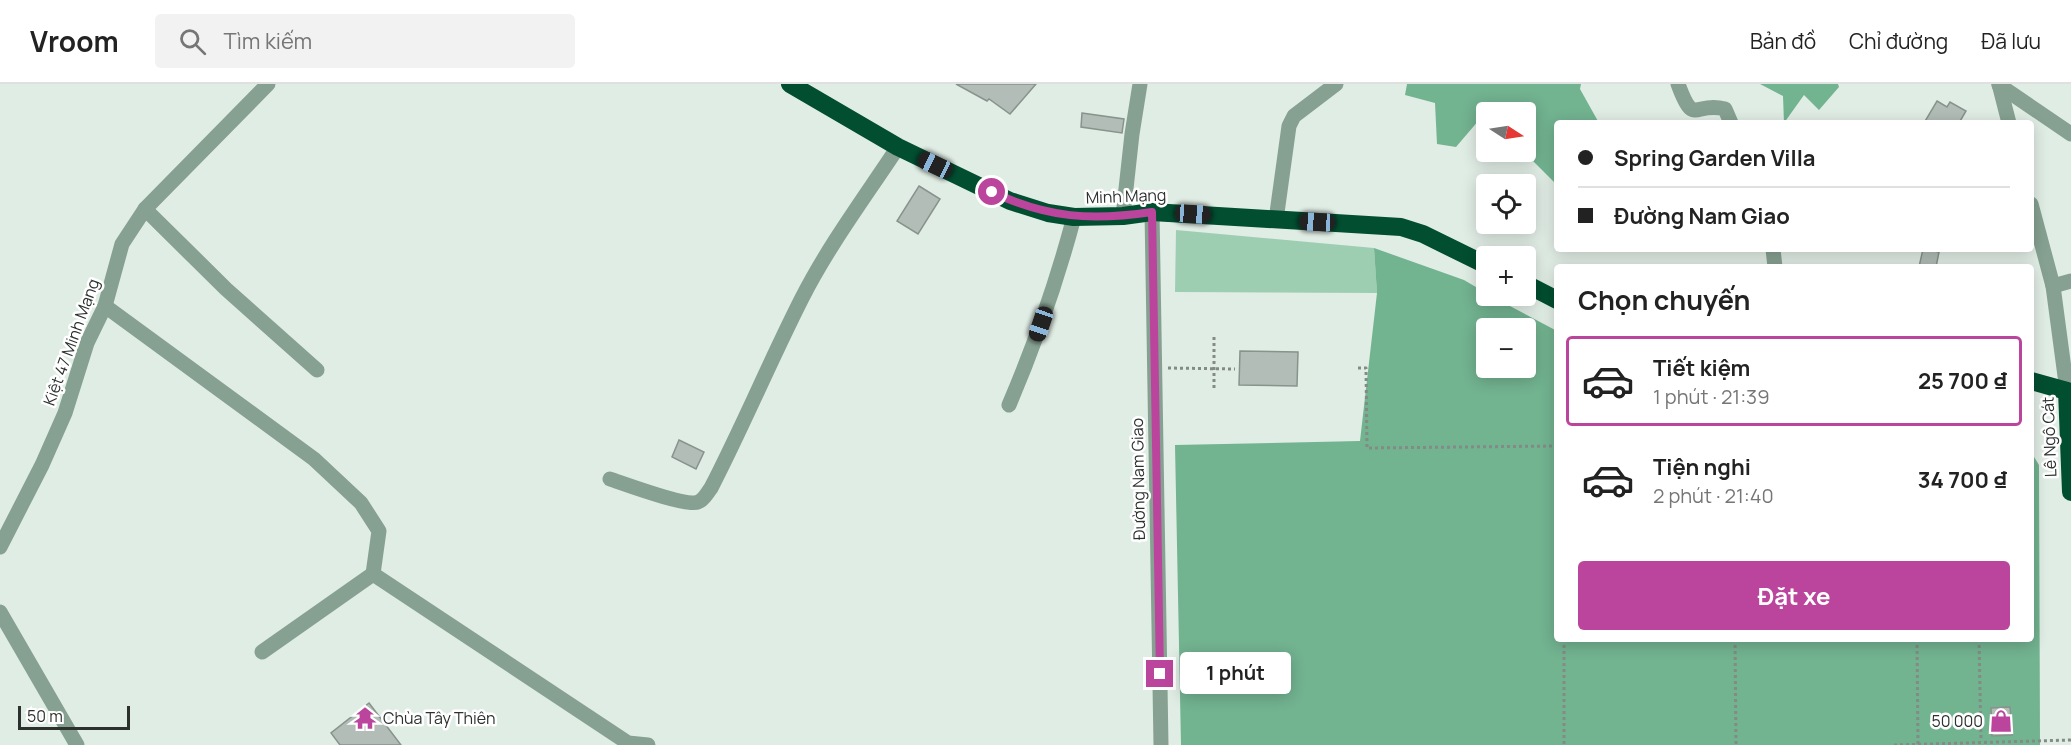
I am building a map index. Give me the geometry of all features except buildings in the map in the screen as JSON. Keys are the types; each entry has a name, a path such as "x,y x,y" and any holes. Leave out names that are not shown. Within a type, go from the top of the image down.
{"highway":[{"name":"Minh Mạng","path":"790,84 898,147 1010,201 1048,213 1074,217 1123,216 1152,212 1401,227 1423,234 1476,260"},
{"path":"1536,289 1554,298"},
{"path":"2034,382 2069,391"},
{"name":"Lê Ngô Cát","path":"2069,391 2071,492"}],"street":[{"name":"Kiệt 47 Minh Mạng","path":"0,547 42,465 64,413 87,343 105,306 122,244 145,209 268,84"},
{"path":"1123,216 1140,84"},
{"path":"1276,220 1289,126 1294,116 1336,84"},
{"path":"1678,84 1686,105 1691,110 1725,109 1730,120"},
{"path":"1999,84 2008,120"},
{"path":"1999,84 2071,134"},
{"path":"610,479 684,502 697,503 702,500 711,488 752,407 807,289 842,231 898,147"},
{"path":"145,209 226,289 317,370"},
{"name":"Đường Nam Giao","path":"1152,212 1161,745"},
{"name":"Lê Ngô Cát","path":"2034,215 2053,286 2069,391"},
{"path":"1009,405 1028,362 1057,278 1074,217"},
{"path":"2053,286 2071,281"},
{"path":"105,306 314,459 361,503 380,531 373,574 262,652"},
{"path":"373,574 628,743 648,745"},
{"path":"0,612 77,745"}],"path":[{"path":"1214,337 1214,389"},
{"path":"1154,368 1235,369"},
{"path":"1358,368 1366,368 1367,448 1554,446"},
{"path":"1564,642 1564,745"},
{"path":"1735,642 1736,745"},
{"path":"1917,642 1918,744"},
{"path":"1979,642 1981,741"},
{"path":"1894,745 2071,740"}],"green space":[{"path":"1407,84 1581,84 1580,89 1597,120 1554,120 1554,182 1534,162 1536,162 1536,102 1476,102 1476,124 1456,147 1437,144 1435,103 1405,95"},
{"path":"1760,84 1838,84 1839,87 1819,110 1804,95 1786,120 1784,120 1783,96"},
{"path":"1176,230 1374,248 1377,293 1175,292"},
{"path":"1374,248 1464,280 1476,287 1476,306 1510,306 1532,318 1476,318 1476,378 1536,378 1536,320 1554,329 1554,642 2034,642 2034,457 2039,465 2040,745 1181,745 1175,445 1360,441 1377,293"}],"place":[{"name":"Chùa Tây Thiên","path":"365,718"},
{"name":"50 000","path":"2001,721"}],"route":[{"path":"992,192 1010,201 1048,213 1074,217 1123,216 1152,212 1160,674"}]}
